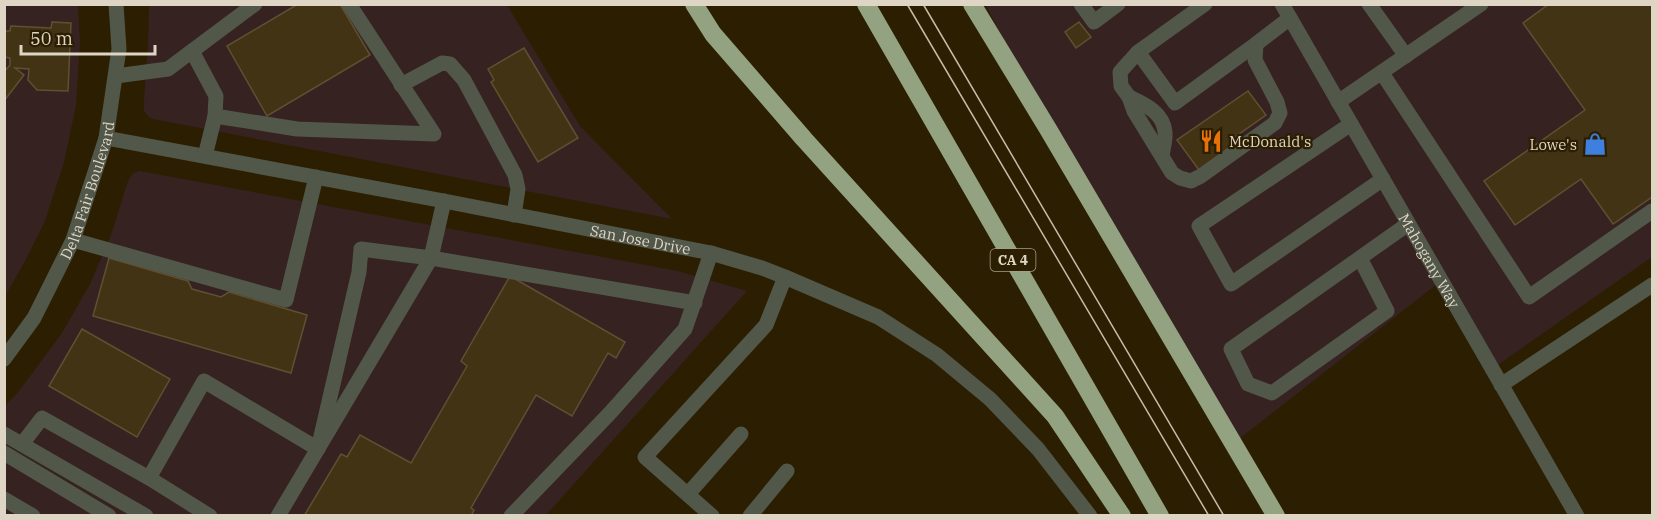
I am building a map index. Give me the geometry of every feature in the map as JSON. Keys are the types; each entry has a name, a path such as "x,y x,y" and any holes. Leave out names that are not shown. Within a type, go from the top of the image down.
{"highway":[{"path":"694,4 714,34 804,139 1055,416 1122,516"},
{"name":"CA 4","path":"866,4 1160,516"},
{"path":"972,4 1276,516"},
{"path":"986,4 1048,129"}],"street":[{"name":"Delta Fair Boulevard","path":"4,360 34,318 73,240 106,138 119,49 116,4"},
{"path":"215,116 297,129 434,134 349,4"},
{"path":"1081,4 1094,22 1118,4"},
{"path":"1205,4 1138,52 1120,72 1121,86 1129,97 1134,111 1172,173 1180,178 1191,181 1201,176 1275,123 1280,113 1277,102 1255,60 1256,44"},
{"name":"Mahogany Way","path":"1282,4 1577,516"},
{"path":"1369,4 1406,56"},
{"path":"1338,102 1382,74 1480,4"},
{"path":"116,76 168,69 246,7"},
{"path":"1138,52 1174,103 1290,18"},
{"path":"192,51 216,96 215,116 205,156"},
{"path":"401,85 442,63 450,64 464,80 515,175 518,189 514,215"},
{"path":"1382,74 1529,297 1653,211"},
{"path":"1351,124 1199,226 1231,284 1383,179"},
{"name":"San Jose Drive","path":"106,138 711,253 762,268 878,317 937,355 990,399 1038,449 1090,516"},
{"path":"73,240 286,300 316,177"},
{"path":"278,516 431,258 444,201"},
{"path":"1360,258 1387,311 1272,393 1248,384 1231,348 1408,224"},
{"path":"318,449 359,272 361,249 431,258 695,303"},
{"path":"511,516 610,413 686,329 711,253"},
{"path":"712,516 645,457 766,325 785,277"},
{"path":"1502,385 1653,285"},
{"path":"149,478 204,381 318,449"},
{"path":"22,444 42,418 149,478 210,516"},
{"path":"4,434 146,516"},
{"path":"688,494 741,434"},
{"path":"4,453 109,516"},
{"path":"750,516 787,471"},
{"path":"4,499 33,516"}],"shaded area":[{"path":"5,5 78,5 80,42 76,106 64,162 45,221 5,296"},
{"path":"149,5 507,5 580,126 672,219 153,119 144,111"},
{"path":"986,5 1652,5 1652,257 1492,369 1441,281 1234,443 1048,129"},
{"path":"140,171 678,271 747,291 546,515 5,515 4,407 19,391 62,333 90,284 111,235 128,181 133,173"}],"building":[{"path":"298,4 340,4 370,55 267,116 227,46"},
{"name":"Lowe's","path":"1549,4 1652,4 1652,197 1613,224 1581,179 1515,225 1484,181 1585,110 1523,23"},
{"path":"52,22 71,23 68,91 37,90 28,80 29,69 15,68 24,75 4,101 4,72 10,65 10,58 4,57 4,31 10,31 11,26 51,28"},
{"path":"1079,22 1091,37 1076,48 1065,32"},
{"path":"524,48 578,138 538,162 491,82 494,80 488,69"},
{"path":"1248,91 1266,115 1235,137 1238,142 1199,170 1177,140"},
{"path":"109,258 188,281 192,289 221,297 229,292 307,315 291,373 93,316"},
{"path":"510,276 625,342 616,358 608,353 572,416 536,395 471,508 474,510 471,516 304,516 341,454 347,457 360,435 411,463 467,366 461,361"},
{"path":"82,329 170,379 137,437 49,386"}],"tram line":[{"path":"907,4 1209,516"},
{"path":"923,4 1224,516"}],"place":[{"name":"McDonald's","path":"1211,141"},
{"name":"Lowe's","path":"1595,144"}]}
